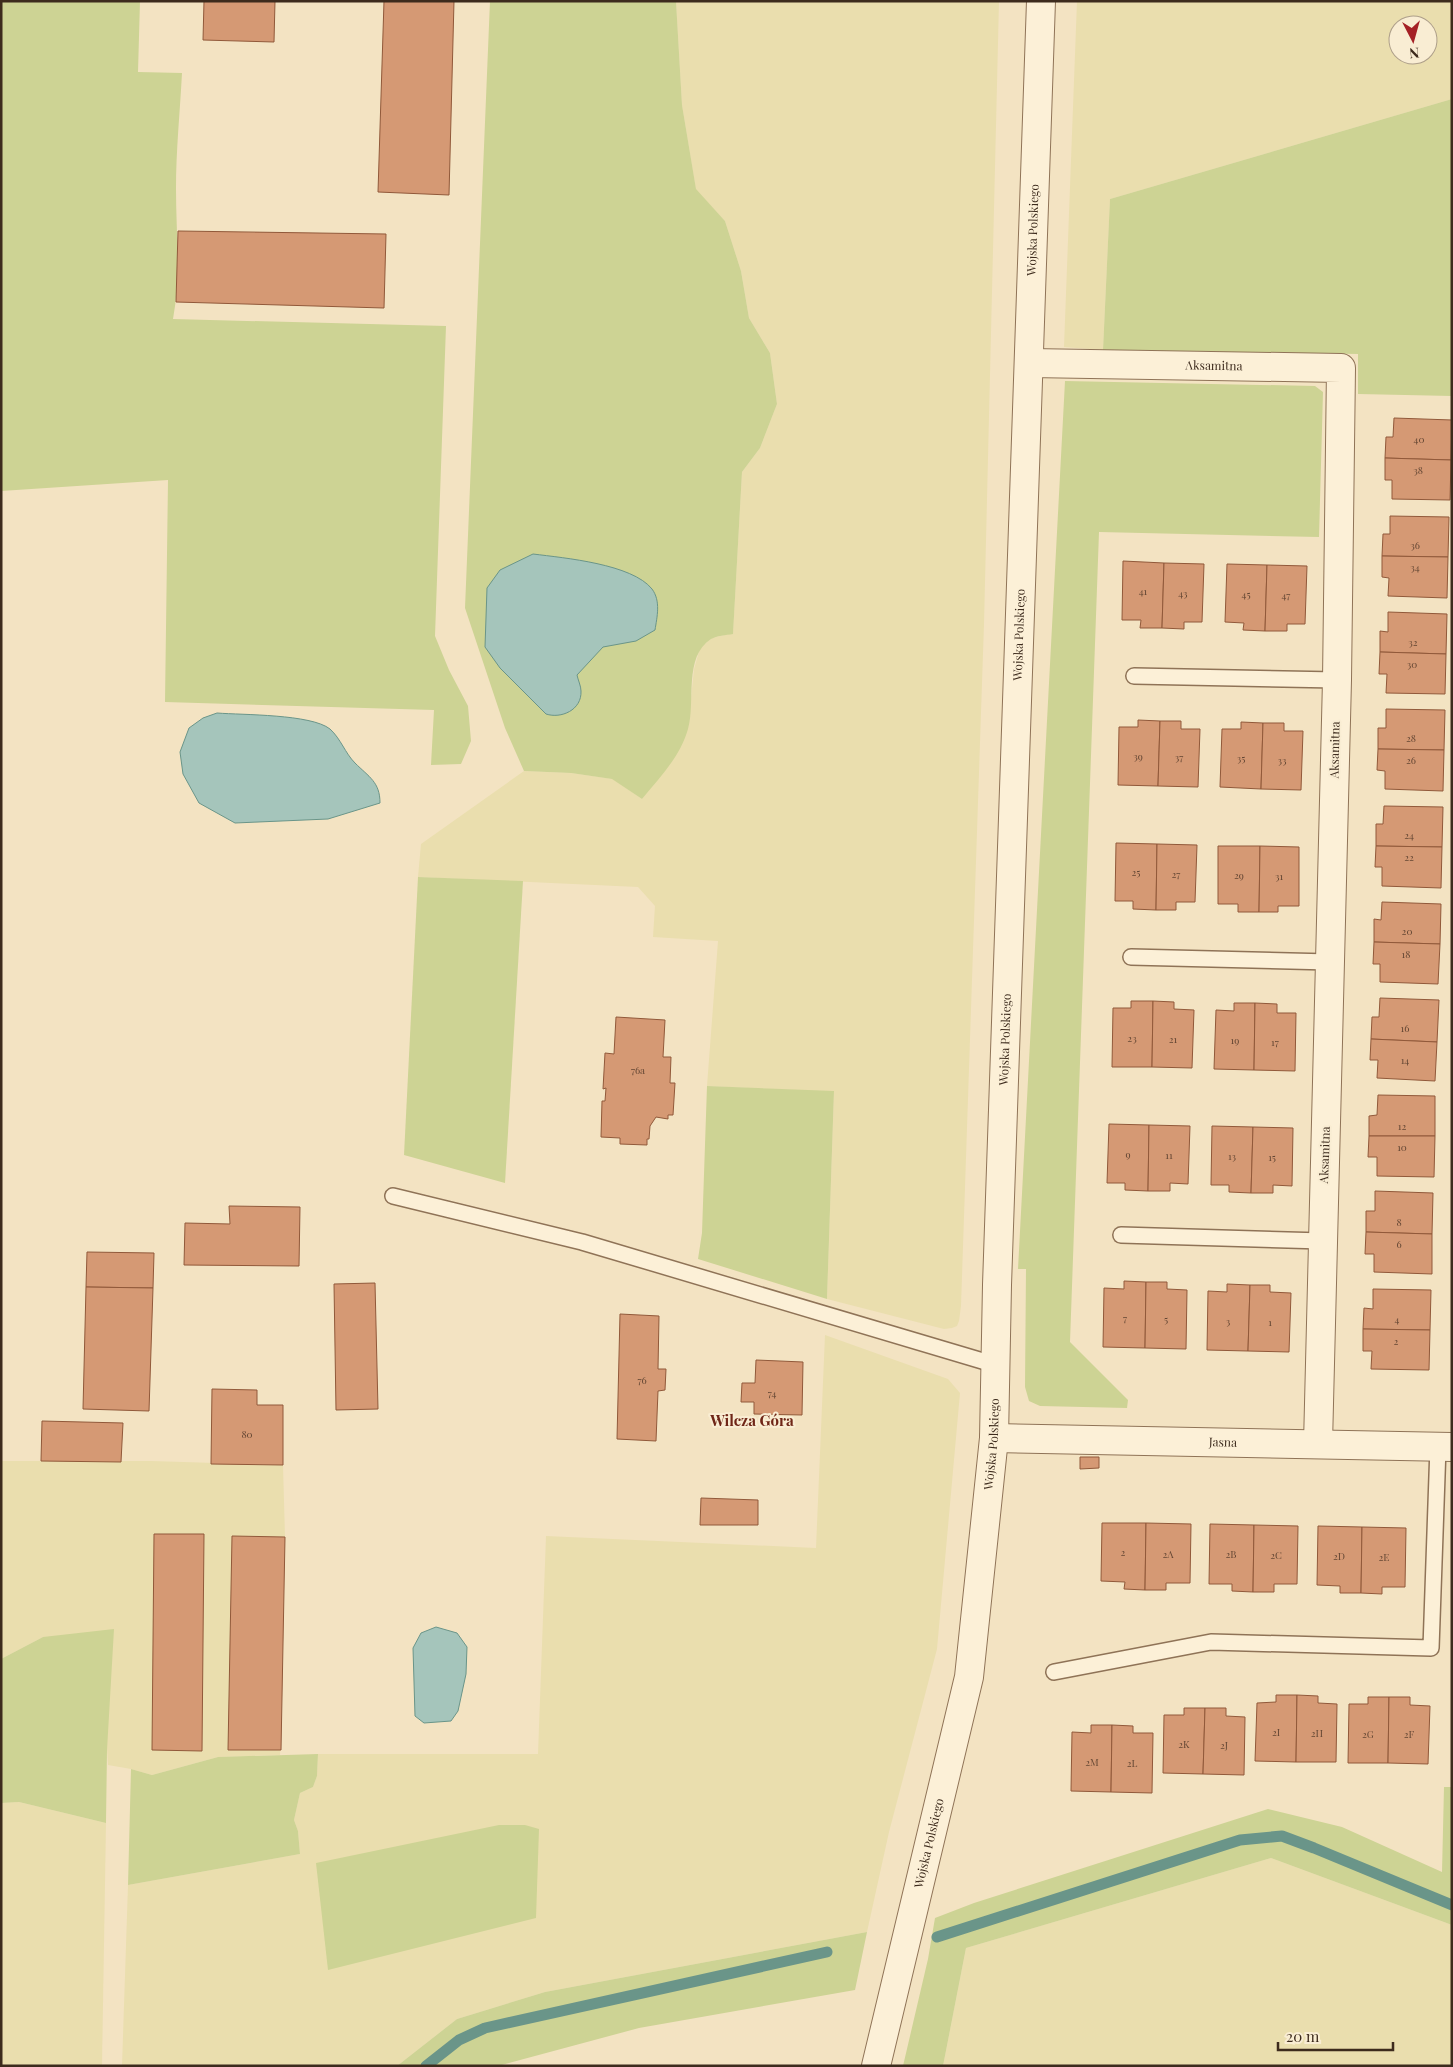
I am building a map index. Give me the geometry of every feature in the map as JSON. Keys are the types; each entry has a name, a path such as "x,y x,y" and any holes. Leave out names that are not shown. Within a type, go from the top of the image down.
{"street":[{"name":"Wojska Polskiego","path":"876,2066 969,1677 994,1438 997,1284 1042,1"},
{"name":"Aksamitna","path":"1030,363 1342,368 1337,680 1318,1444"},
{"name":"Jasna","path":"994,1438 1445,1447"}],"lane":[{"path":"1134,676 1337,680"},
{"path":"1130,957 1330,962"},
{"path":"393,1196 582,1242 996,1365"},
{"path":"1121,1235 1323,1241"},
{"path":"1054,1672 1211,1642 1431,1648 1445,1447"}],"shaded area":[{"path":"676,1 999,1 984,624 961,1306 957,1326 952,1328 944,1329 827,1299 834,1092 707,1086 718,941 653,937 655,906 638,887 418,877 421,844 524,771 571,773 613,779 642,799 688,728 694,669 700,648 712,638 733,633 742,472 760,448 777,404 770,353 749,318 741,271 725,221 696,190 682,105"},
{"path":"1077,1 1452,1 1452,99 1110,199 1103,350 1064,347"},
{"path":"825,1335 948,1379 960,1393 937,1649 889,1832 867,1932 545,1992 457,2019 397,2066 122,2066 128,1885 300,1854 298,1831 294,1820 300,1793 313,1787 317,1776 318,1754 538,1754 546,1536 816,1548"},
{"path":"1,1461 151,1461 283,1465 285,1537 280,1755 218,1757 152,1775 108,1765 107,1750 43,1637 1,1659"},
{"path":"19,1802 106,1823 102,2066 1,2066 1,1803"},
{"path":"1271,1858 1452,1925 1452,2066 943,2066 966,1948"}],"green space":[{"path":"1,1 140,1 138,72 182,73 176,174 177,287 173,319 446,326 435,636 449,670 468,706 471,741 461,764 431,765 434,710 165,702 168,480 1,491"},
{"path":"490,1 676,1 682,105 696,189 725,221 741,271 749,318 770,353 777,404 760,448 742,472 733,634 711,639 702,647 694,668 688,729 680,749 669,766 642,799 612,779 571,773 524,771 505,728 465,608"},
{"path":"1452,99 1452,396 1358,394 1358,354 1103,350 1110,199"},
{"path":"1065,381 1315,386 1323,392 1319,537 1099,532 1070,1342 1128,1400 1127,1408 1040,1406 1029,1401 1025,1387 1026,1269 1018,1269"},
{"path":"418,877 523,881 505,1183 404,1155"},
{"path":"707,1086 834,1091 827,1299 698,1259 702,1233"},
{"path":"114,1629 107,1750 106,1823 19,1802 1,1803 1,1659 43,1637"},
{"path":"318,1754 317,1776 313,1787 300,1793 294,1820 298,1831 300,1854 128,1885 131,1769 152,1775 218,1757"},
{"path":"1444,1787 1452,1787 1452,1925 1271,1858 966,1948 943,2066 903,2066 928,1959 935,1918 974,1903 1268,1809 1342,1827 1442,1872"},
{"path":"499,1825 525,1825 539,1829 536,1918 328,1970 316,1863"},
{"path":"867,1932 855,1990 639,2028 498,2066 397,2066 457,2019 545,1992"}],"water":[{"path":"533,554 614,568 642,580 652,589 657,599 655,630 636,641 603,647 577,675 581,687 580,698 570,712 564,714 546,714 500,668 485,647 487,588 500,570"},
{"path":"217,713 293,718 321,724 330,729 352,759 376,785 380,796 380,803 328,819 235,823 199,803 183,774 180,752 189,728 203,718"},
{"path":"436,1627 457,1633 467,1647 466,1674 458,1711 451,1721 424,1723 415,1716 413,1648 421,1633"}],"building":[{"path":"204,1 275,1 274,42 203,40"},
{"path":"384,1 454,1 449,195 378,192"},
{"path":"178,231 386,234 384,308 176,302"},
{"path":"1394,418 1452,420 1451,460 1385,458 1386,437 1393,437"},
{"path":"1385,458 1451,460 1450,500 1392,499 1392,480 1385,480"},
{"path":"1390,516 1449,517 1448,557 1382,556 1383,534 1390,534"},
{"path":"1382,556 1448,557 1447,598 1388,596 1389,578 1382,577"},
{"path":"1123,561 1164,563 1162,628 1140,628 1141,620 1122,620"},
{"path":"1164,563 1204,564 1202,622 1184,622 1184,629 1162,628"},
{"path":"1227,564 1267,565 1265,631 1243,630 1244,623 1225,622"},
{"path":"1267,565 1307,566 1305,624 1287,624 1287,631 1265,631"},
{"path":"1388,612 1447,614 1446,654 1380,652 1380,631 1388,632"},
{"path":"1380,652 1446,654 1445,694 1386,693 1387,674 1379,674"},
{"path":"1386,709 1445,710 1444,750 1378,749 1378,728 1386,728"},
{"path":"1138,720 1160,721 1158,786 1118,785 1119,727 1138,727"},
{"path":"1160,721 1181,721 1181,729 1200,729 1198,787 1158,786"},
{"path":"1241,722 1263,723 1261,789 1220,787 1222,729 1241,729"},
{"path":"1263,723 1284,723 1284,731 1303,731 1301,790 1261,789"},
{"path":"1378,749 1444,750 1443,791 1385,789 1385,771 1377,770"},
{"path":"1384,806 1443,807 1442,847 1376,846 1376,824 1383,824"},
{"path":"1116,843 1157,844 1156,910 1133,909 1133,901 1115,901"},
{"path":"1157,844 1197,845 1195,902 1176,902 1176,910 1156,910"},
{"path":"1218,846 1260,846 1259,912 1238,912 1238,904 1218,904"},
{"path":"1260,846 1299,847 1299,906 1278,906 1278,912 1259,912"},
{"path":"1376,846 1442,847 1441,888 1382,886 1382,867 1375,867"},
{"path":"1382,902 1441,904 1440,944 1374,942 1374,919 1381,920"},
{"path":"1374,942 1440,944 1438,984 1380,982 1380,964 1373,964"},
{"path":"1380,998 1439,1000 1437,1042 1371,1039 1372,1017 1379,1017"},
{"path":"1131,1001 1153,1001 1152,1067 1112,1067 1113,1008 1131,1008"},
{"path":"1153,1001 1174,1002 1174,1009 1194,1010 1192,1068 1152,1067"},
{"path":"1234,1003 1255,1003 1254,1070 1214,1069 1216,1010 1234,1011"},
{"path":"1255,1003 1277,1004 1277,1013 1296,1013 1295,1071 1254,1070"},
{"path":"616,1017 665,1020 663,1057 671,1057 670,1083 675,1083 673,1115 668,1115 668,1119 656,1117 650,1126 647,1145 620,1144 620,1138 601,1137 602,1101 605,1101 606,1088 603,1089 605,1053 614,1054"},
{"path":"1371,1039 1437,1042 1435,1081 1377,1078 1378,1060 1370,1060"},
{"path":"1378,1095 1435,1096 1435,1136 1369,1136 1369,1116 1377,1115"},
{"path":"1109,1124 1149,1125 1148,1191 1125,1190 1125,1183 1107,1183"},
{"path":"1149,1125 1190,1126 1188,1184 1170,1183 1170,1191 1148,1191"},
{"path":"1212,1126 1253,1127 1251,1193 1229,1192 1229,1185 1211,1185"},
{"path":"1253,1127 1293,1128 1292,1186 1273,1185 1273,1193 1251,1193"},
{"path":"1369,1136 1435,1136 1434,1177 1377,1176 1377,1157 1368,1157"},
{"path":"1375,1191 1433,1193 1432,1234 1366,1232 1366,1211 1375,1211"},
{"path":"229,1206 300,1207 299,1266 184,1265 185,1223 230,1224"},
{"path":"1366,1232 1432,1234 1432,1274 1374,1272 1374,1254 1365,1254"},
{"path":"87,1252 154,1253 153,1288 86,1287"},
{"path":"1124,1281 1146,1282 1145,1348 1103,1347 1104,1288 1124,1289"},
{"path":"1146,1282 1167,1282 1167,1289 1187,1290 1186,1349 1145,1348"},
{"path":"375,1283 378,1409 336,1410 334,1284"},
{"path":"1227,1284 1250,1285 1248,1351 1207,1350 1208,1291 1227,1292"},
{"path":"1250,1285 1270,1285 1270,1292 1291,1293 1289,1352 1248,1351"},
{"path":"86,1287 153,1288 149,1411 83,1409"},
{"path":"1373,1289 1431,1290 1430,1330 1363,1329 1364,1308 1373,1309"},
{"path":"620,1314 659,1316 658,1369 666,1369 665,1390 658,1391 656,1441 617,1439"},
{"path":"1363,1329 1430,1330 1429,1370 1371,1369 1372,1351 1363,1351"},
{"path":"756,1360 803,1362 802,1415 754,1414 754,1402 741,1402 742,1383 755,1383"},
{"path":"212,1389 257,1390 257,1405 283,1405 283,1465 211,1464"},
{"path":"42,1421 123,1423 121,1462 41,1461"},
{"path":"1080,1457 1099,1457 1099,1468 1080,1469"},
{"path":"701,1498 758,1500 758,1525 700,1525"},
{"path":"1102,1523 1146,1523 1145,1590 1124,1589 1125,1582 1101,1581"},
{"path":"1146,1523 1191,1524 1190,1583 1166,1583 1166,1590 1145,1590"},
{"path":"1210,1524 1254,1525 1253,1592 1232,1591 1232,1584 1209,1584"},
{"path":"1254,1525 1298,1526 1297,1584 1274,1584 1274,1592 1253,1592"},
{"path":"1318,1526 1362,1527 1361,1593 1340,1593 1340,1586 1317,1585"},
{"path":"1362,1527 1406,1528 1405,1587 1382,1587 1382,1594 1361,1593"},
{"path":"154,1534 204,1534 202,1751 152,1750"},
{"path":"232,1536 285,1537 281,1750 228,1750"},
{"path":"1276,1695 1297,1695 1296,1762 1255,1761 1257,1703 1276,1702"},
{"path":"1297,1695 1318,1696 1318,1703 1337,1704 1336,1762 1296,1762"},
{"path":"1368,1697 1389,1697 1388,1763 1348,1763 1349,1704 1368,1704"},
{"path":"1389,1697 1410,1697 1410,1705 1430,1706 1428,1764 1388,1763"},
{"path":"1184,1708 1205,1708 1203,1774 1163,1773 1164,1715 1184,1715"},
{"path":"1205,1708 1226,1708 1226,1716 1245,1717 1244,1775 1203,1774"},
{"path":"1091,1725 1112,1725 1111,1792 1071,1791 1072,1732 1091,1733"},
{"path":"1112,1725 1133,1726 1133,1733 1153,1733 1152,1793 1111,1792"}],"waterway":[{"path":"937,1937 1240,1840 1282,1836 1452,1905"},
{"path":"426,2066 459,2040 485,2028 827,1952"}],"district":[{"name":"Wilcza Góra","path":"752,1421"}]}
